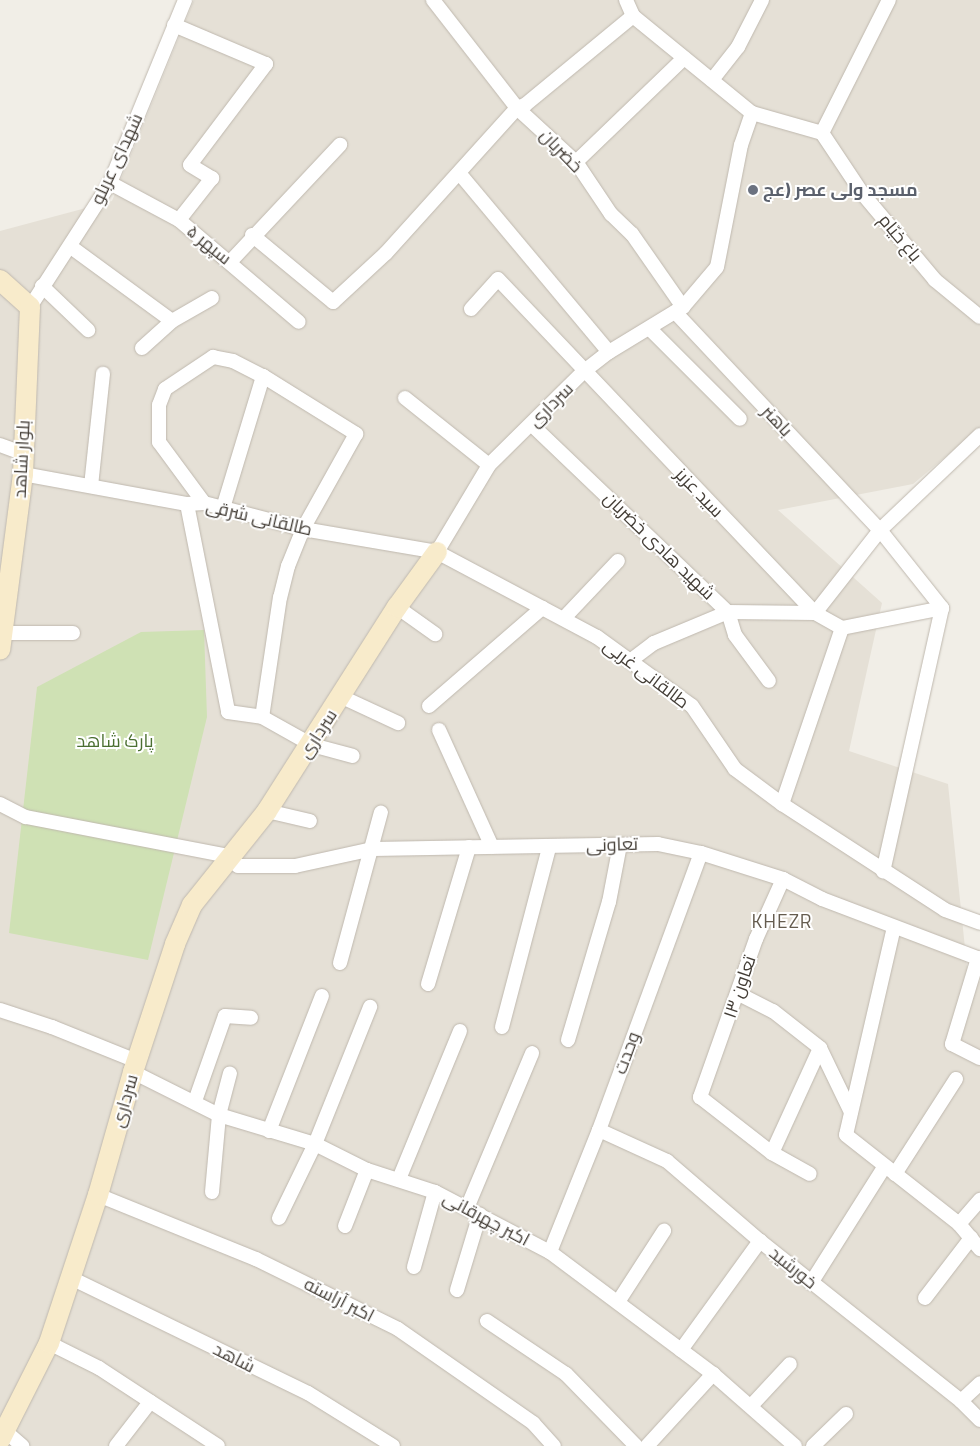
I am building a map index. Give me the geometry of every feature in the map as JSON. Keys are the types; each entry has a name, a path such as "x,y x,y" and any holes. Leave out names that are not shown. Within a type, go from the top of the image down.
{"main road":[{"path":"0,280 30,308"},
{"name":"بلوار شاهد","path":"1,642 23,474 22,453 30,308"},
{"name":"سرداری","path":"3,1435 48,1343 98,1195 135,1066 175,944 192,905 229,856 268,810 312,745 397,607 437,552"}],"street":[{"name":"شهدای عربلو","path":"30,308 42,286 71,247 110,183 185,0"},
{"name":"خضریان","path":"433,0 517,108 576,162 611,214 632,234 679,310"},
{"path":"626,0 633,16 752,112 822,133 889,0"},
{"path":"712,80 738,47 762,0"},
{"path":"252,236 333,302 386,253 460,174 517,108 525,105 633,16"},
{"path":"174,25 266,64 190,165 212,178 179,220"},
{"path":"576,162 684,58"},
{"name":"سرداری","path":"437,552 488,465 532,425 583,372 609,352 679,310 717,267 741,145 752,112"},
{"name":"باغ خیّام","path":"822,133 862,193 935,280 980,317"},
{"path":"230,262 252,236 340,145"},
{"path":"460,174 609,352"},
{"name":"سپهر ۵","path":"110,183 179,220 299,322"},
{"path":"71,247 172,321"},
{"name":"سید عزیز","path":"471,309 498,279 583,372 815,613"},
{"path":"42,286 88,330"},
{"path":"142,348 172,321 212,298"},
{"name":"باهنر","path":"679,310 880,530 942,608"},
{"path":"650,329 740,418"},
{"path":"204,503 159,442 159,405 165,389 213,357 233,361 263,376 356,434 303,529 280,597 262,717"},
{"path":"91,486 103,374"},
{"path":"223,508 263,376"},
{"path":"405,398 488,465"},
{"name":"شهید هادی خضریان","path":"532,425 728,612 735,635 769,681"},
{"path":"815,613 880,530 980,435"},
{"path":"0,445 22,453"},
{"name":"طالقانی شرقی","path":"23,474 186,504 204,503 303,529 437,552"},
{"path":"186,504 228,712 262,717 312,745 353,756"},
{"name":"طالقانی غربی","path":"437,552 542,608 565,617 630,661 692,706 735,769 782,804 883,871 945,910 980,924"},
{"path":"565,617 618,561"},
{"path":"397,607 435,634"},
{"path":"429,706 542,608"},
{"path":"630,661 654,643 728,612 815,613 842,628 942,608 883,871"},
{"path":"782,804 842,628"},
{"path":"1,642 73,633"},
{"path":"342,697 398,723"},
{"path":"438,730 492,847"},
{"name":"تعاونی","path":"0,804 26,817 229,856 238,866 295,866 373,849 549,848 658,844 701,853 783,879 822,899 979,958"},
{"path":"268,810 310,821"},
{"path":"340,964 373,849 381,812"},
{"path":"568,1040 609,902 620,845"},
{"path":"428,984 469,847"},
{"path":"502,1027 549,848"},
{"name":"وحدت","path":"550,1252 599,1130 701,853"},
{"name":"تعاون ۱۳","path":"772,1152 700,1097 739,994 756,940 783,879"},
{"path":"894,927 846,1135 959,1224 980,1249"},
{"path":"979,958 952,1044 980,1058"},
{"path":"739,994 773,1011 820,1048 851,1112"},
{"path":"268,1131 322,996"},
{"path":"279,1218 315,1144 370,1007"},
{"name":"اکبر چهرقانی","path":"0,1010 52,1027 135,1066 219,1114 268,1131 315,1144 367,1170 435,1192 550,1252 713,1374 795,1446"},
{"path":"196,1101 225,1016 251,1018"},
{"path":"399,1179 460,1030"},
{"path":"810,1174 772,1152 820,1048"},
{"path":"467,1208 532,1054"},
{"path":"212,1192 219,1114 230,1073"},
{"path":"811,1283 956,1079"},
{"name":"خورشید","path":"599,1130 667,1161 811,1283 961,1401 980,1420"},
{"path":"345,1226 367,1170"},
{"path":"414,1267 435,1192"},
{"name":"اکبر آراسته","path":"98,1195 256,1259 398,1329 533,1423 554,1446"},
{"path":"959,1224 980,1200"},
{"path":"457,1290 480,1214"},
{"path":"618,1302 664,1231"},
{"path":"925,1298 970,1238"},
{"path":"681,1350 760,1241"},
{"name":"شاهد","path":"70,1278 308,1394 393,1446"},
{"path":"487,1321 566,1374 636,1446"},
{"path":"48,1343 99,1368 218,1446"},
{"path":"751,1406 790,1364"},
{"path":"647,1446 713,1374"},
{"path":"961,1401 980,1383"},
{"path":"116,1446 150,1402"},
{"path":"813,1446 846,1414"},
{"path":"3,1435 22,1446"}],"shaded area":[{"path":"194,0 980,0 980,428 913,484 778,510 882,603 849,751 948,784 968,977 980,981 980,1446 0,1446 0,231 112,201"}],"green space":[{"name":"پارک شاهد","path":"204,630 207,717 148,960 9,933 37,687 141,632"}],"place":[{"name":"مسجد ولی عصر (عج","path":"753,190"}],"district":[{"name":"KHEZR","path":"782,921"}]}
